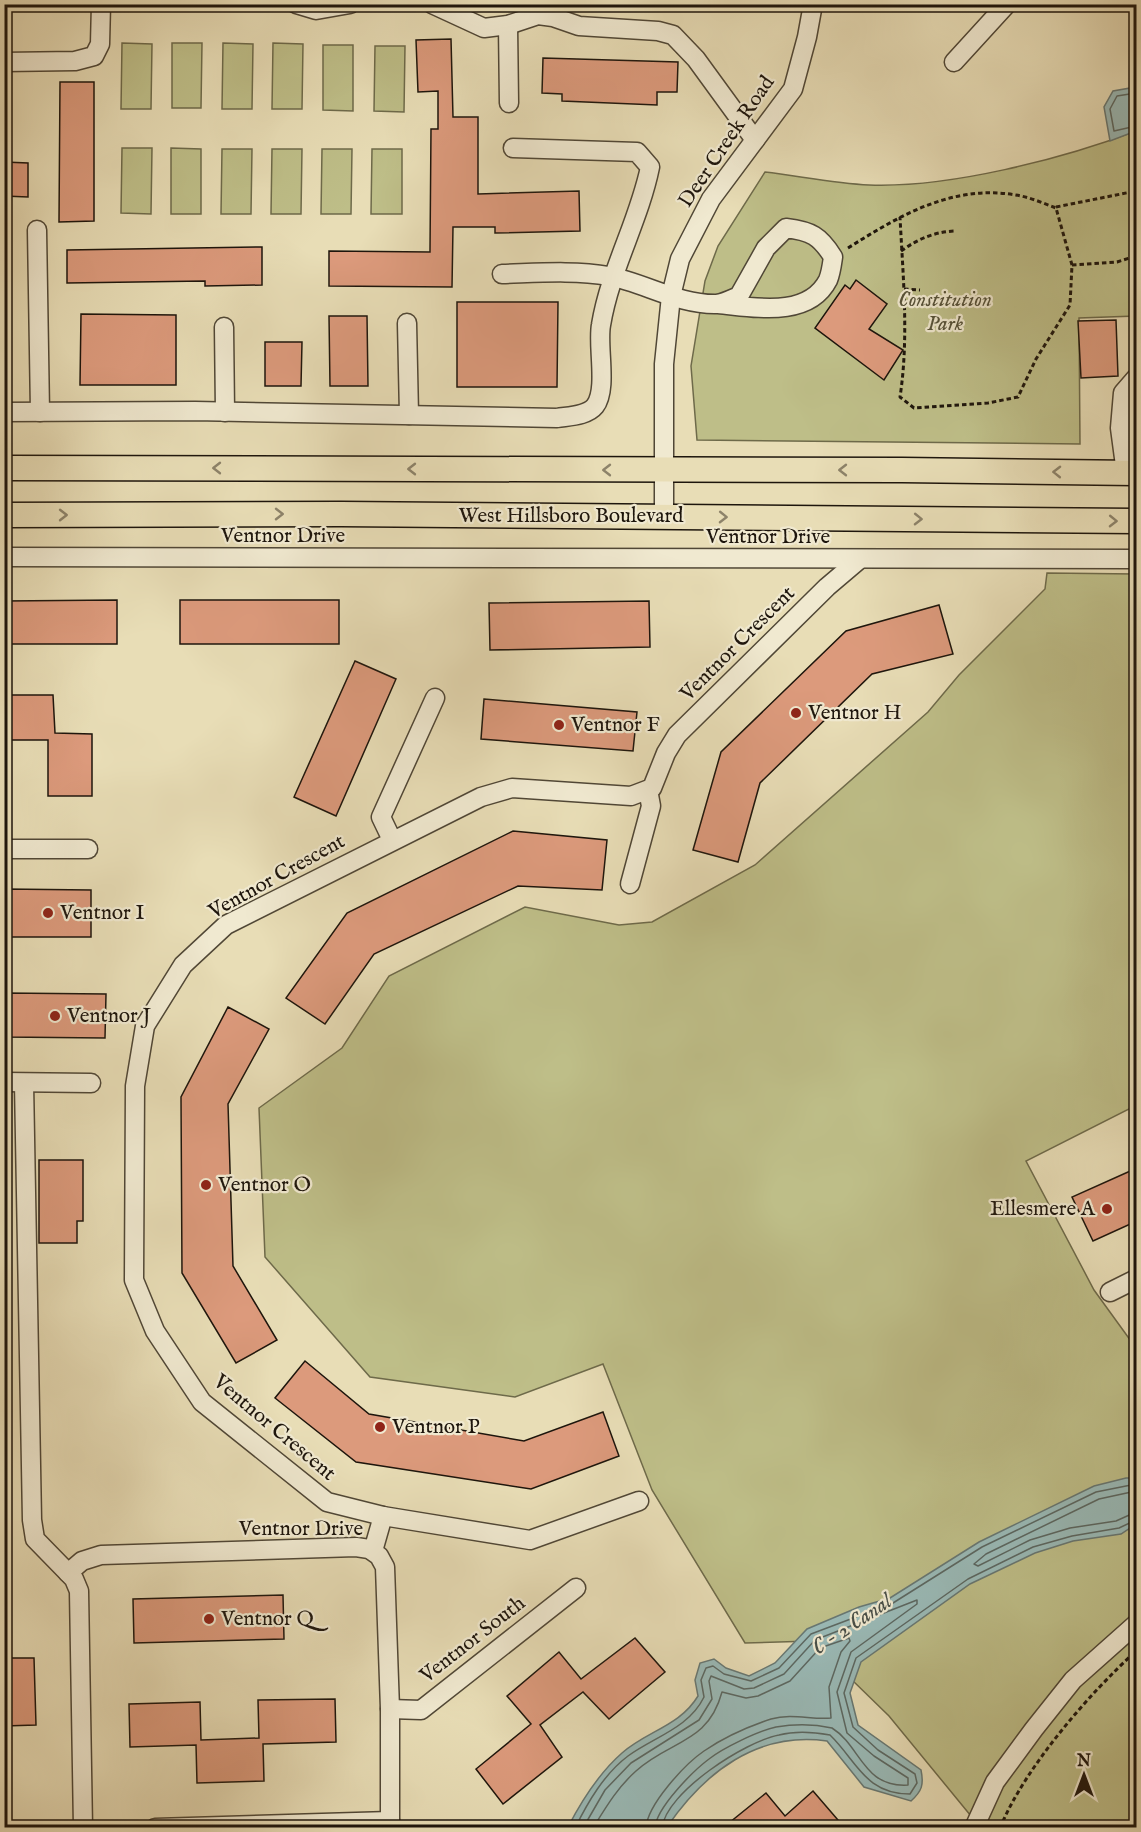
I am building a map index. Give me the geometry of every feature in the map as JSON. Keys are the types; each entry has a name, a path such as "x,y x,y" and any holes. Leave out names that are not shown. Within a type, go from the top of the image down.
{"main road":[{"path":"4,470 39,468 1131,473"},
{"name":"West Hillsboro Boulevard","path":"4,515 1137,521"}],"street":[{"path":"4,62 75,61 94,56 100,44 101,4"},
{"path":"296,4 316,10 350,4"},
{"path":"432,4 484,28 508,25 537,10 579,26 673,34 696,59 755,140"},
{"name":"Deer Creek Road","path":"664,517 663,364 671,296 680,259 711,199 793,89 813,4"},
{"path":"954,63 1007,4"},
{"path":"508,25 509,103"},
{"path":"4,412 225,412 557,418 587,413 595,406 600,395 600,326 613,277 646,187 650,167 637,152 513,148"},
{"path":"502,274 568,273 613,277 644,284 671,296 718,304 778,309 808,302 828,280 833,257 822,240 803,230 786,228 766,248 739,296 718,304"},
{"path":"37,230 40,412"},
{"path":"407,323 409,415"},
{"path":"224,327 225,412"},
{"path":"1131,473 1120,428 1123,393 1137,378"},
{"name":"Ventnor Drive","path":"4,557 1137,559"},
{"name":"Ventnor Crescent","path":"383,1516 327,1502 202,1402 155,1331 134,1280 135,1086 145,1026 183,965 226,926 392,840 481,797 512,788 612,797 631,796 648,790 659,776 666,753 677,735 827,587 860,559"},
{"path":"392,840 381,817 435,698"},
{"path":"630,884 651,806 648,790"},
{"path":"4,849 88,849"},
{"path":"4,1082 91,1083"},
{"path":"24,1083 32,1520 35,1539 68,1573 79,1591 84,1827"},
{"path":"1110,1292 1137,1280"},
{"path":"373,1551 383,1516 530,1540 639,1501"},
{"name":"Ventnor Drive","path":"68,1573 82,1560 101,1555 356,1547 373,1551 385,1567 390,1709 390,1824"},
{"name":"Ventnor South","path":"390,1709 421,1710 576,1587"},
{"path":"974,1827 995,1782 1073,1680 1137,1624"},
{"path":"155,1827 390,1824"}],"path":[{"path":"833,257 900,217 932,202 980,192 1017,195 1056,207 1137,191"},
{"path":"900,217 904,289 903,375 900,397 914,408 988,403 1018,397 1036,359 1070,305 1072,265 1056,207"},
{"path":"902,251 916,240 941,232 954,231"},
{"path":"1072,265 1118,262 1137,256"},
{"path":"904,289 920,290"},
{"path":"1000,1827 1039,1762 1089,1698 1137,1651"}],"green space":[{"path":"122,43 152,44 151,109 121,109"},
{"path":"172,43 202,43 201,108 172,108"},
{"path":"223,43 253,44 252,109 222,109"},
{"path":"273,43 303,44 302,109 272,109"},
{"path":"323,45 353,45 353,111 323,110"},
{"path":"375,46 405,46 404,112 374,111"},
{"name":"Constitution Park","path":"1136,131 1136,316 1079,318 1080,444 697,440 691,366 705,281 718,246 765,172 869,185 934,182 1005,170 1074,152"},
{"path":"122,148 152,148 151,214 121,213"},
{"path":"171,148 201,149 201,214 171,214"},
{"path":"222,149 252,149 251,214 221,214"},
{"path":"272,149 302,149 301,214 271,214"},
{"path":"322,149 352,149 351,214 321,214"},
{"path":"372,149 402,149 402,214 371,214"},
{"path":"1047,573 1136,574 1136,1101 1133,1107 1026,1161 1094,1290 1136,1348 1136,1827 980,1827 889,1716 812,1641 745,1643 652,1490 603,1364 515,1397 370,1377 265,1257 259,1108 342,1048 389,976 525,907 619,925 652,922 755,865 928,712 959,675 1045,589"}],"water":[{"path":"1136,87 1136,131 1110,141 1104,107 1113,91"},
{"name":"C - 2 Canal","path":"1126,1478 1136,1478 1136,1524 1121,1534 1073,1541 1035,1553 970,1584 861,1662 850,1693 858,1725 921,1770 921,1787 911,1801 864,1787 827,1741 802,1740 778,1743 755,1750 735,1760 715,1773 698,1789 667,1827 568,1827 591,1788 613,1761 632,1745 673,1721 691,1706 698,1696 695,1680 700,1663 714,1659 726,1668 749,1676 775,1663 807,1629 859,1607 890,1598 979,1542 1094,1486"}],"building":[{"path":"451,39 453,117 478,117 478,194 579,191 580,231 495,233 495,227 453,227 452,287 329,286 329,251 430,252 431,129 438,129 438,91 418,92 416,40"},
{"path":"543,58 678,62 677,92 657,92 657,105 562,101 562,94 542,93"},
{"path":"60,82 94,82 94,221 59,222"},
{"path":"4,162 28,163 28,197 4,196"},
{"path":"262,247 262,285 205,286 205,281 67,283 67,250"},
{"path":"856,280 887,304 869,329 903,350 884,380 815,328 845,285 850,289"},
{"path":"457,302 558,302 557,387 457,387"},
{"path":"81,314 176,315 176,385 80,385"},
{"path":"329,316 367,316 368,386 330,386"},
{"path":"1116,320 1118,376 1081,378 1078,321"},
{"path":"265,342 302,342 301,386 265,386"},
{"path":"117,600 117,644 4,644 4,601"},
{"path":"180,600 339,600 339,644 180,644"},
{"path":"649,601 650,647 490,650 489,603"},
{"name":"Ventnor H","path":"939,605 953,654 872,674 760,783 738,862 693,850 721,752 846,631"},
{"path":"355,661 396,679 336,816 294,797"},
{"path":"4,695 53,695 55,733 92,734 92,796 48,796 48,740 4,740"},
{"name":"Ventnor F","path":"484,699 637,712 633,751 481,739"},
{"path":"513,831 607,840 602,890 518,886 374,954 325,1024 286,998 347,913"},
{"name":"Ventnor I","path":"4,889 91,890 91,937 4,937"},
{"name":"Ventnor J","path":"4,993 106,994 105,1038 4,1037"},
{"name":"Ventnor O","path":"228,1007 269,1029 228,1104 233,1266 277,1340 236,1363 182,1273 181,1097"},
{"path":"39,1160 83,1160 83,1221 77,1221 77,1243 39,1243"},
{"name":"Ellesmere A","path":"1137,1168 1137,1221 1093,1241 1072,1197"},
{"name":"Ventnor P","path":"305,1361 369,1414 524,1441 603,1412 619,1456 531,1489 356,1462 275,1398"},
{"name":"Ventnor Q","path":"283,1595 284,1639 134,1643 133,1599"},
{"path":"635,1638 665,1672 609,1719 583,1692 540,1725 562,1757 503,1804 476,1769 531,1724 507,1696 559,1652 581,1679"},
{"path":"4,1658 34,1658 36,1725 4,1726"},
{"path":"335,1699 336,1742 263,1744 264,1781 197,1783 196,1745 130,1747 129,1704 200,1702 201,1740 259,1738 258,1700"},
{"path":"813,1791 844,1827 724,1827 766,1793 785,1816"}],"place":[{"name":"Ventnor H","path":"796,713"},
{"name":"Ventnor F","path":"559,725"},
{"name":"Ventnor I","path":"48,913"},
{"name":"Ventnor J","path":"55,1016"},
{"name":"Ventnor O","path":"206,1185"},
{"name":"Ellesmere A","path":"1107,1209"},
{"name":"Ventnor P","path":"380,1427"},
{"name":"Ventnor Q","path":"209,1619"}]}
